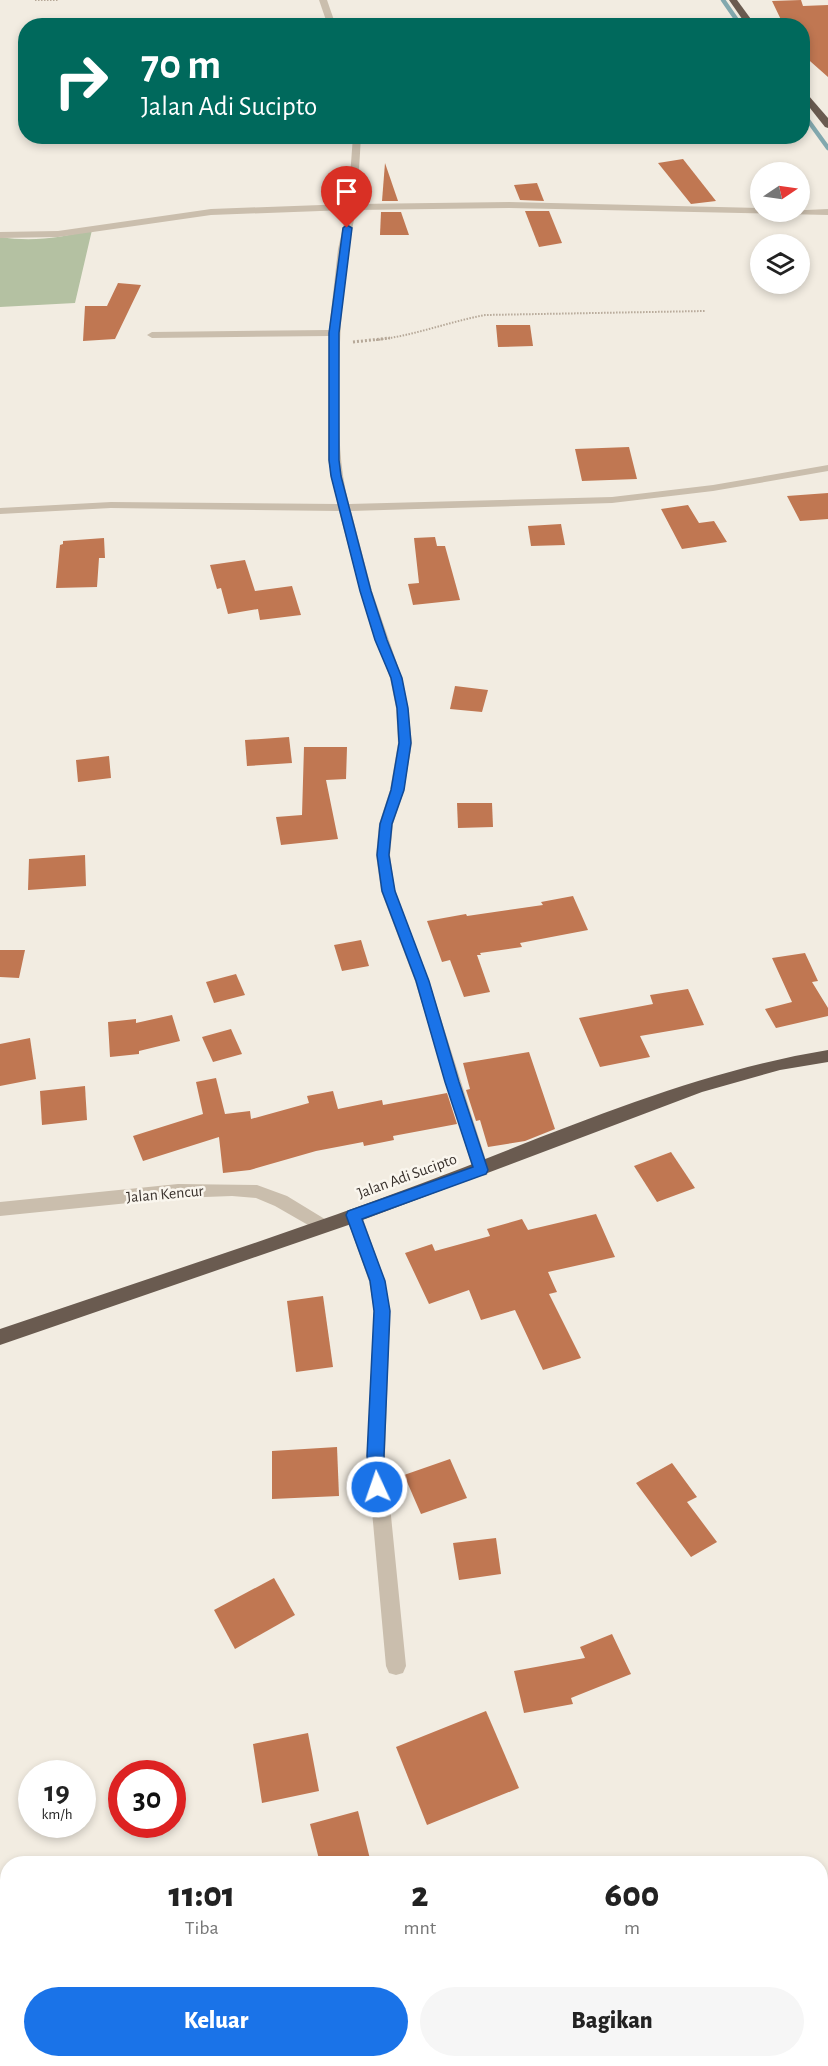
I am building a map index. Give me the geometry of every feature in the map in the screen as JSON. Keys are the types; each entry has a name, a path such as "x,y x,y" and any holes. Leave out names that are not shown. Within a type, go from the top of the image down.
{"highway":[{"path":"733,0 746,18"},
{"path":"810,101 828,125"},
{"name":"Jalan Adi Sucipto","path":"0,1337 481,1170 699,1086 780,1064 828,1056"}],"street":[{"path":"323,0 329,18"},
{"path":"356,144 352,207 343,249 334,338 334,460 366,591 396,678 402,708 405,743 398,790 386,824 383,855 388,891 422,981 481,1170"},
{"path":"0,235 57,234 211,212 352,207 509,205 828,212"},
{"path":"152,335 334,338"},
{"path":"0,511 123,505 345,508 612,501 712,488 828,468"},
{"name":"Jalan Kencur","path":"0,1209 178,1191 232,1190 257,1192 281,1201 322,1226"},
{"path":"354,1215 381,1294 376,1456 396,1666"}],"path":[{"path":"35,0 58,0"},
{"path":"334,338 402,338 451,321 485,315 705,311"}],"green space":[{"path":"92,230 75,303 0,307 0,237 46,238"}],"building":[{"path":"801,0 803,6 828,5 828,77 810,61 810,18 780,18 772,1"},
{"path":"683,159 716,201 691,204 658,163"},
{"path":"385,163 398,201 382,201"},
{"path":"537,183 544,201 520,200 514,185"},
{"path":"525,211 549,211 562,243 539,247"},
{"path":"381,212 401,212 409,235 380,235"},
{"path":"118,283 141,285 115,339 83,341 85,306 107,306"},
{"path":"496,325 530,325 533,346 498,347"},
{"path":"629,447 637,479 582,481 575,449"},
{"path":"828,493 828,519 800,521 787,496"},
{"path":"688,505 699,523 714,521 727,542 682,549 661,509"},
{"path":"561,524 565,545 531,546 528,526"},
{"path":"435,537 437,546 445,546 460,600 413,605 408,584 419,583 414,538"},
{"path":"104,538 105,558 99,558 97,587 56,588 60,545 63,541"},
{"path":"245,560 255,591 292,586 301,615 260,620 258,609 228,614 221,588 217,589 210,565"},
{"path":"455,686 488,690 482,712 450,709"},
{"path":"289,737 292,763 247,766 245,740"},
{"path":"304,747 347,747 346,779 326,780 338,839 281,845 276,817 302,815"},
{"path":"109,756 111,778 78,782 76,760"},
{"path":"457,803 492,803 493,827 458,828"},
{"path":"85,855 86,886 28,890 29,859"},
{"path":"573,896 588,930 520,943 522,947 480,953 481,955 477,955 490,992 464,997 450,960 442,962 427,921 543,905 541,902"},
{"path":"361,940 369,966 342,971 334,945"},
{"path":"0,950 25,950 19,978 0,977"},
{"path":"805,953 818,981 812,982 828,1008 828,1016 776,1028 765,1009 792,1002 772,958"},
{"path":"236,974 245,995 214,1003 206,982"},
{"path":"688,989 704,1025 640,1036 650,1057 600,1067 579,1018 653,1004 650,995"},
{"path":"172,1015 180,1041 139,1051 139,1054 110,1057 108,1022 136,1019 136,1023"},
{"path":"231,1029 242,1054 213,1062 202,1037"},
{"path":"30,1038 36,1079 0,1086 0,1044"},
{"path":"529,1052 555,1129 525,1141 488,1147 480,1120 476,1121 466,1090 470,1089 463,1063"},
{"path":"216,1078 225,1114 250,1111 251,1119 309,1103 307,1096 333,1091 338,1109 382,1100 383,1105 447,1093 457,1124 393,1136 394,1140 364,1146 363,1142 316,1151 250,1170 223,1173 219,1137 143,1161 133,1136 203,1114 196,1082"},
{"path":"85,1086 87,1120 42,1125 40,1091"},
{"path":"671,1152 695,1188 657,1202 634,1166"},
{"path":"596,1214 615,1257 548,1272 557,1292 549,1294 581,1358 543,1370 515,1310 481,1320 469,1290 429,1304 405,1253 432,1244 435,1251 490,1236 487,1229 522,1219 528,1230"},
{"path":"323,1296 333,1367 296,1372 287,1301"},
{"path":"337,1447 339,1496 272,1499 272,1451"},
{"path":"450,1459 467,1498 421,1514 404,1475"},
{"path":"672,1463 697,1497 687,1502 717,1542 691,1557 636,1483"},
{"path":"496,1538 501,1574 459,1580 453,1543"},
{"path":"274,1578 295,1615 235,1649 214,1610"},
{"path":"612,1634 631,1674 571,1698 573,1704 524,1713 514,1671 585,1658 580,1647"},
{"path":"486,1711 519,1788 427,1825 396,1747"},
{"path":"308,1733 319,1791 262,1803 253,1744"},
{"path":"358,1811 369,1856 318,1856 310,1824"}],"waterway":[{"path":"723,0 735,18"},
{"path":"810,123 828,148"}],"route":[{"path":"347,228 334,333 334,460 339,490 355,551 381,640 396,678 402,708 405,743 398,790 386,824 383,855 388,891 422,981 481,1170 354,1215 381,1294 377,1487"}]}
